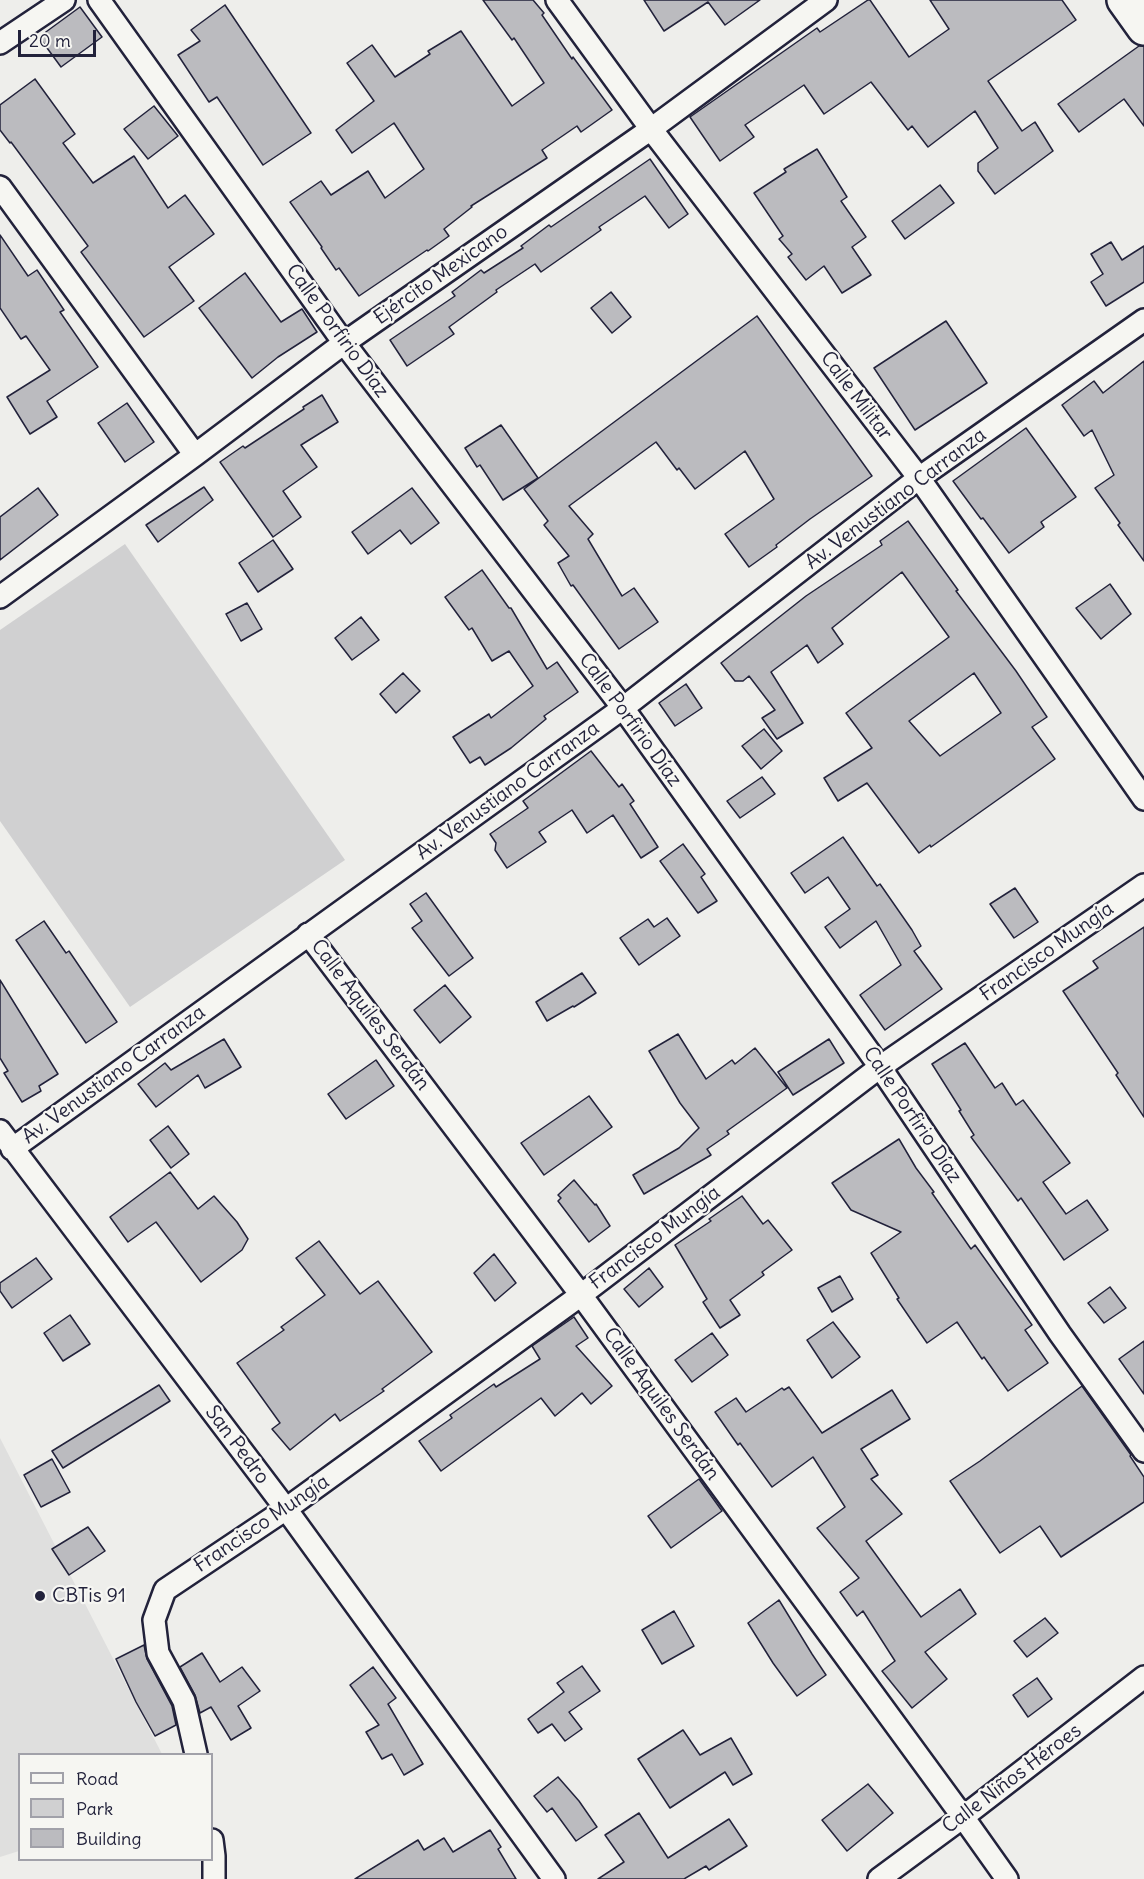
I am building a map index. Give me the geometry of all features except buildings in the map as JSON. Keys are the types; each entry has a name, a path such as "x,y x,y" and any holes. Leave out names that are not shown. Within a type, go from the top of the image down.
{"main road":[{"path":"1124,0 1144,28"}],"street":[{"path":"0,43 64,0"},
{"name":"Calle Porfirio Díaz","path":"99,0 344,343 623,708 880,1067 1060,1335 1144,1451"},
{"name":"Calle Militar","path":"557,0 651,129 919,478 1144,799"},
{"name":"Ejército Mexicano","path":"0,597 344,343 651,129 826,0"},
{"path":"0,187 195,454"},
{"name":"Av. Venustiano Carranza","path":"6,1140 308,934 623,708 919,478 1144,320"},
{"name":"Francisco Mungía","path":"196,1753 184,1701 158,1653 154,1620 165,1590 286,1509 581,1295 880,1067 1144,885"},
{"name":"Calle Aquiles Serdán","path":"308,934 581,1295 1007,1879"},
{"name":"San Pedro","path":"6,1140 286,1509 554,1879"},
{"name":"Calle Niños Héroes","path":"879,1879 1144,1677"},
{"path":"213,1848 214,1879"}],"shaded area":[{"name":"CBTis 91","path":"0,1438 161,1753 18,1753 18,1851 0,1857"}],"green space":[{"path":"125,544 345,860 130,1007 0,821 0,630"}],"place":[{"name":"CBTis 91","path":"40,1596"}]}
